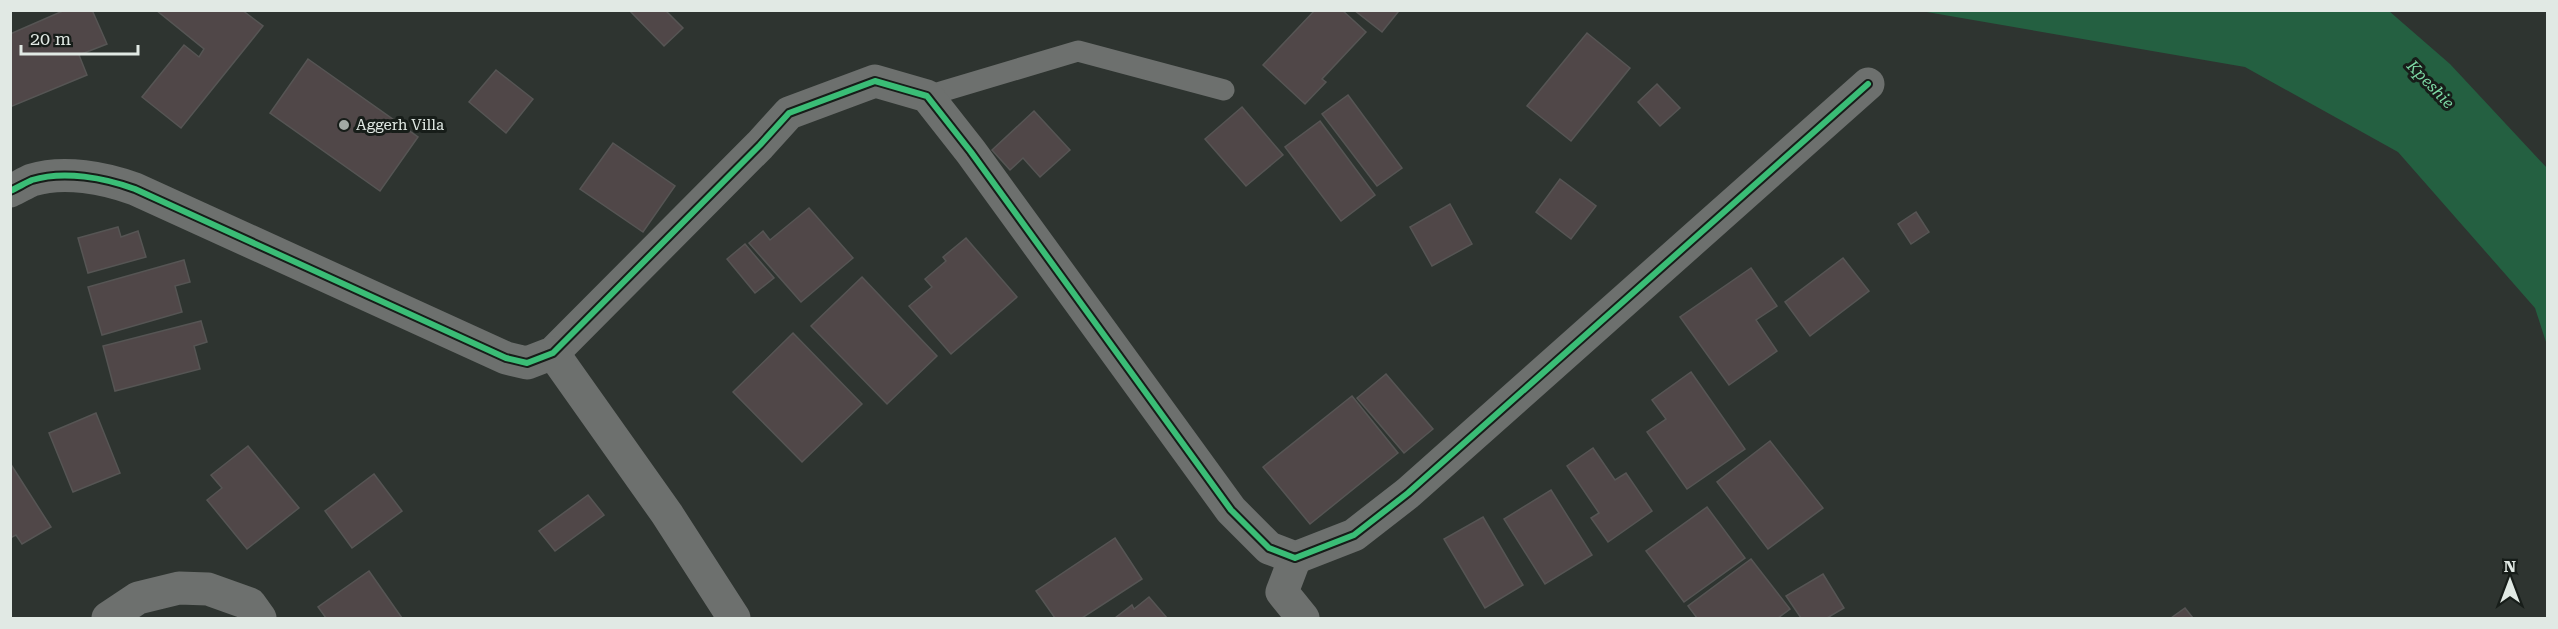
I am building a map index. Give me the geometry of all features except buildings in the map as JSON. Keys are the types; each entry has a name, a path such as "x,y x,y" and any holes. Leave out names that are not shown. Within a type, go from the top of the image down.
{"street":[{"path":"10,191 32,180 69,176 105,178 135,189 506,358 528,363 553,353 575,328 760,145 789,113 874,81 927,96 972,152 1231,510 1269,548 1295,558 1354,535 1408,493 1868,84"},
{"path":"553,353 667,514 734,618"},
{"path":"1295,558 1282,592 1303,618"},
{"path":"108,618 138,598 179,588 208,590 250,604 260,618"}],"lane":[{"path":"927,96 1078,51 1224,90"}],"water":[{"name":"Kpeshie","path":"1921,11 2389,11 2450,64 2547,168 2547,345 2535,308 2398,152 2245,67"}],"cycle path":[{"path":"10,191 32,180 57,176 84,177 123,185 506,358 527,363 553,353 789,113 875,81 927,96 971,152 1231,510 1269,548 1295,558 1354,535 1408,493 1868,84"}],"place":[{"name":"Aggerh Villa","path":"344,125"}]}
